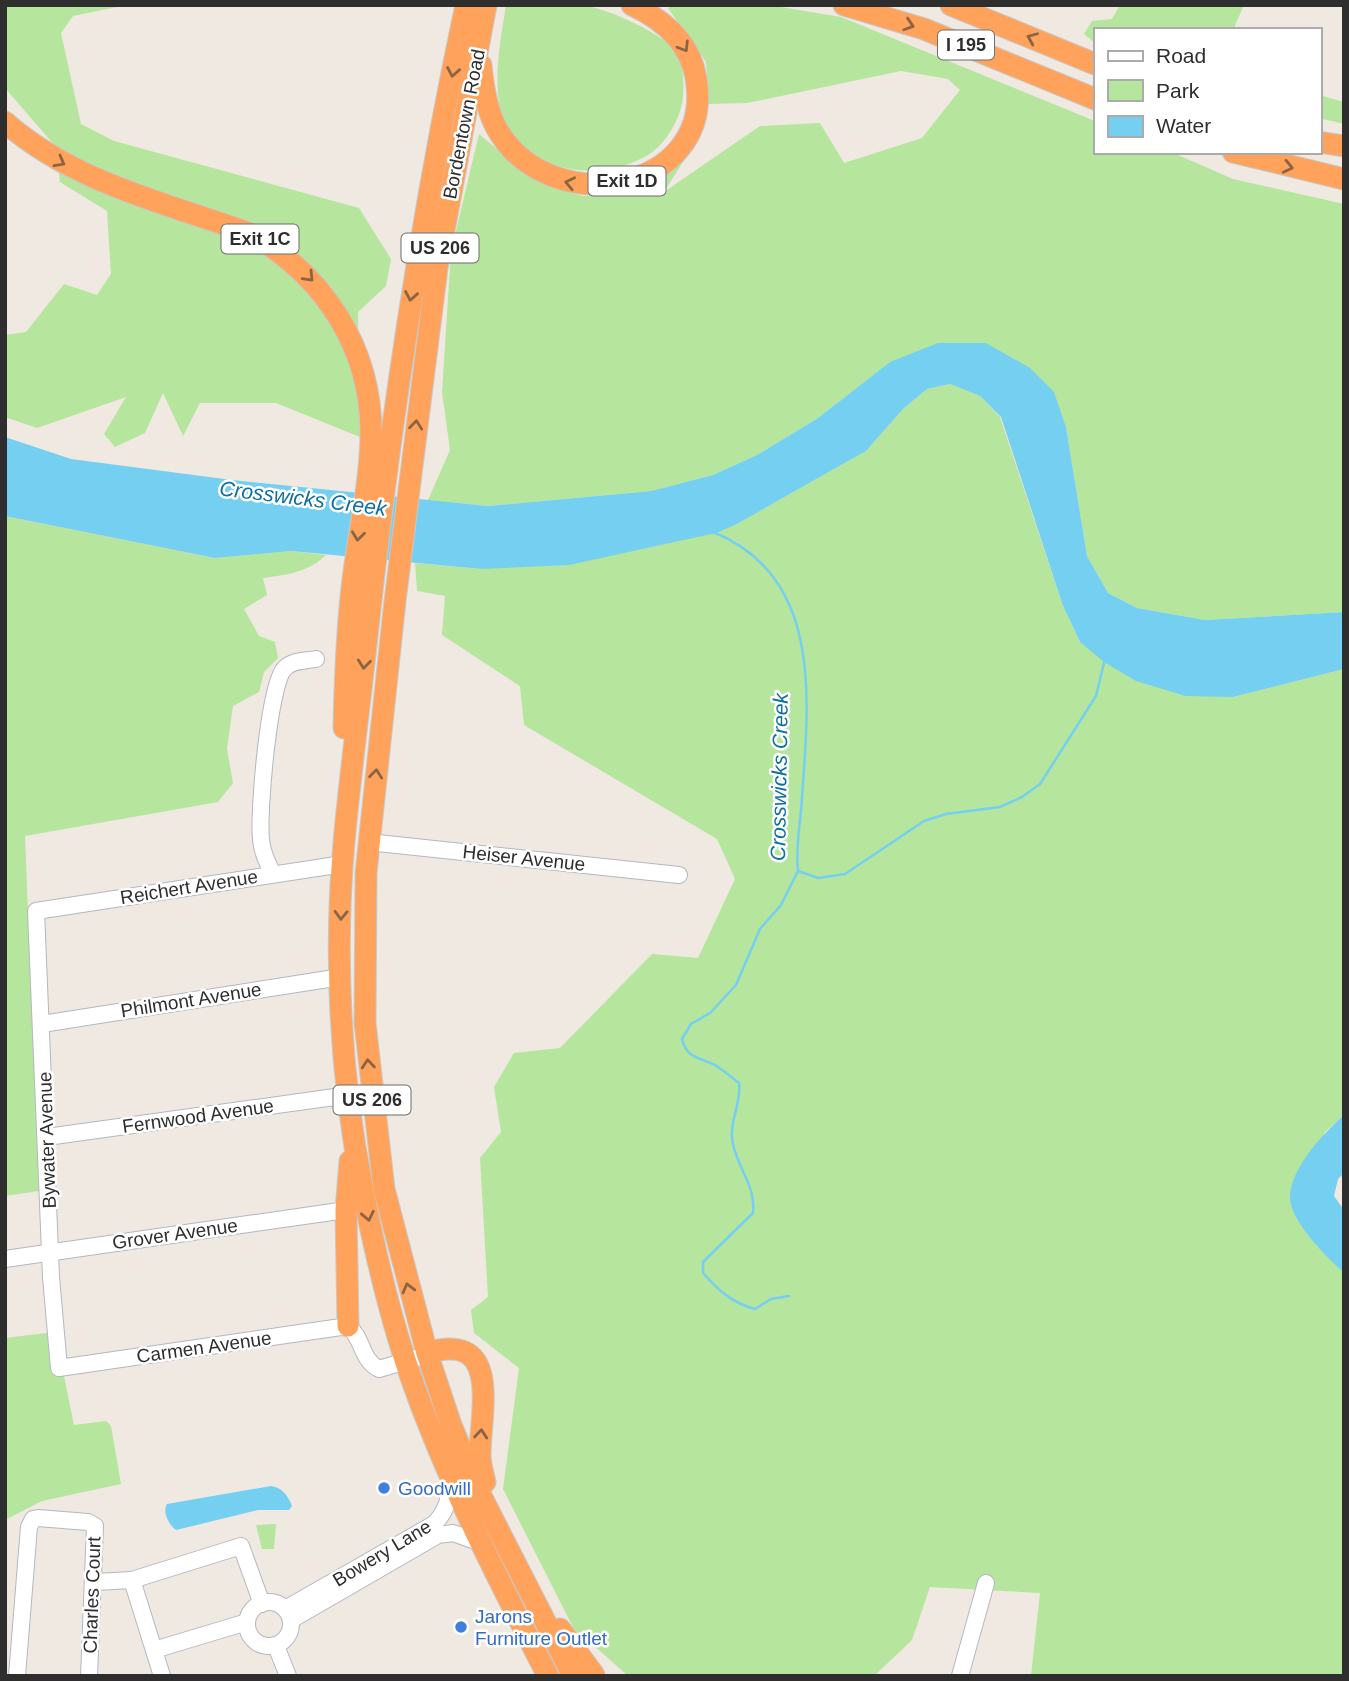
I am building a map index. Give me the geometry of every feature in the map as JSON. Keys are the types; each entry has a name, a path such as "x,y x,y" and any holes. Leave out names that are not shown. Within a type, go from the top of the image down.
{"highway":[{"name":"Bordentown Road","path":"361,594 385,490 407,319 466,5"},
{"name":"Exit 1D","path":"479,45 489,112 504,140 515,153 541,173 557,180 591,186 622,183 650,171 676,150 691,128 698,100 695,71 682,42 659,20 632,5"},
{"name":"I 195","path":"844,5 924,29 1094,99"},
{"name":"I 195","path":"951,5 1094,64"},
{"name":"Bordentown Road","path":"368,842 437,268 486,6"},
{"name":"Exit 1C","path":"5,122 62,164 249,233 269,244 305,273 334,308 363,370 371,425 365,480 361,594"},
{"path":"1321,142 1344,146"},
{"path":"1241,154 1344,179"},
{"name":"US 206","path":"361,594 343,854 341,977 349,1095 367,1214 407,1363 451,1477 548,1676"},
{"name":"US 206","path":"368,842 363,966 374,1116 394,1236 427,1353 451,1424 495,1525 573,1676"},
{"path":"348,1326 346,1210 353,1124"},
{"path":"427,1353 440,1349 460,1351 477,1364 483,1373 485,1403 480,1460 495,1525"},
{"path":"521,1575 595,1676"}],"street":[{"path":"273,874 264,856 260,828 278,677 285,668 296,662 316,659"},
{"name":"Heiser Avenue","path":"368,842 679,875"},
{"name":"Reichert Avenue","path":"36,911 273,874 343,854"},
{"name":"Bywater Avenue","path":"36,911 51,1252 59,1368"},
{"name":"Philmont Avenue","path":"42,1024 341,977"},
{"name":"Fernwood Avenue","path":"47,1138 349,1095"},
{"name":"Grover Avenue","path":"5,1259 346,1210"},
{"path":"348,1326 358,1338 369,1364 379,1369 407,1363 427,1353"},
{"name":"Carmen Avenue","path":"59,1368 348,1326"},
{"name":"Bowery Lane","path":"288,1614 434,1524 444,1514 449,1501 451,1477"},
{"name":"Charles Court","path":"17,1676 29,1527 33,1519 92,1524 97,1534 89,1676"},
{"name":"Bowery Lane","path":"288,1614 438,1535 453,1533 481,1543"},
{"path":"95,1582 132,1580 241,1546 262,1604"},
{"path":"132,1580 162,1676"},
{"path":"960,1676 986,1583"},
{"path":"273,1603 288,1614 288,1637 276,1646 262,1645 255,1641 247,1622 253,1609 262,1604 273,1603"},
{"path":"154,1650 247,1622"},
{"path":"276,1646 288,1676"}],"green space":[{"path":"566,4 595,8 644,28 672,47 681,64 683,97 676,122 661,144 648,155 630,164 591,171 552,164 534,155 519,142 502,114 497,83 506,5"},
{"path":"5,5 127,5 73,16 61,33 81,124 114,141 359,208 391,259 386,286 358,312 360,437 276,403 200,403 183,436 163,393 145,433 115,447 104,434 126,397 37,428 5,417 5,335 26,332 64,284 97,295 111,274 107,211 60,182 56,147 5,88"},
{"path":"674,5 769,5 841,17 1094,121 1094,154 1176,154 1233,179 1344,204 1344,612 1205,620 1137,608 1108,593 1087,556 1066,427 1054,393 890,362 818,418 757,455 713,475 651,491 488,506 428,500 450,450 442,392 451,252 479,134 534,180 583,196 626,191 665,171 694,144 664,192 760,126 820,123 844,163 922,138 960,90 948,79 901,71 747,103 709,104 706,62 668,8"},
{"path":"1120,5 1244,5 1234,28 1094,28 1094,42 1084,34 1092,21 1112,19"},
{"path":"1321,96 1344,102 1344,124 1321,118"},
{"path":"950,384 980,396 1000,417 1063,606 1080,642 1233,697 1344,669 1344,1115 1325,1132 1296,1217 1317,1246 1344,1273 1344,1676 1031,1676 1040,1593 930,1587 912,1640 874,1676 628,1676 591,1643 583,1647 503,1489 519,1368 474,1333 471,1310 488,1297 480,1158 501,1132 494,1087 514,1053 560,1048 652,954 698,958 735,879 717,839 524,725 520,686 442,635 445,596 417,591 415,563 481,569 737,524 866,451 903,409 927,389"},
{"path":"5,516 215,558 291,551 326,555 305,569 263,578 267,595 244,609 259,636 275,642 278,658 264,672 259,692 233,706 227,749 233,783 218,802 25,836 39,1191 5,1196"},
{"path":"55,1332 74,1425 106,1421 111,1426 121,1484 42,1501 5,1520 5,1338"},
{"path":"276,1524 274,1549 262,1549 256,1525"}],"water":[{"path":"938,343 986,343 1030,368 1054,392 1066,427 1087,556 1108,593 1137,608 1205,620 1344,612 1344,669 1233,697 1186,696 1136,681 1104,662 1080,642 1063,606 1001,417 980,396 950,384 927,389 903,409 866,451 737,524 716,533 569,565 481,569 291,551 215,558 5,516 5,437 71,459 232,480 488,506 651,491 713,475 757,455 818,418 890,362"},
{"path":"1344,1115 1344,1173 1338,1179 1334,1196 1344,1210 1344,1273 1301,1226 1291,1204 1290,1194 1303,1161"},
{"path":"271,1486 287,1496 292,1506 289,1510 258,1510 176,1530 166,1514 167,1504"}],"waterway":[{"name":"Crosswicks Creek","path":"713,532 749,552 774,578 791,609 801,644 807,720 798,871"},
{"name":"Crosswicks Creek","path":"798,871 818,878 845,874 924,821 946,814 1000,807 1022,797 1040,784 1096,696 1105,659"},
{"path":"789,1296 771,1299 755,1309 726,1295 703,1273 703,1262 753,1213 753,1203 752,1194 735,1153 732,1136 739,1083 715,1065 690,1054 682,1039 691,1024 710,1013 736,985 760,929 781,905 798,871"}],"place":[{"name":"Goodwill","path":"384,1488"},
{"name":"Jarons Furniture Outlet","path":"461,1627"}]}
